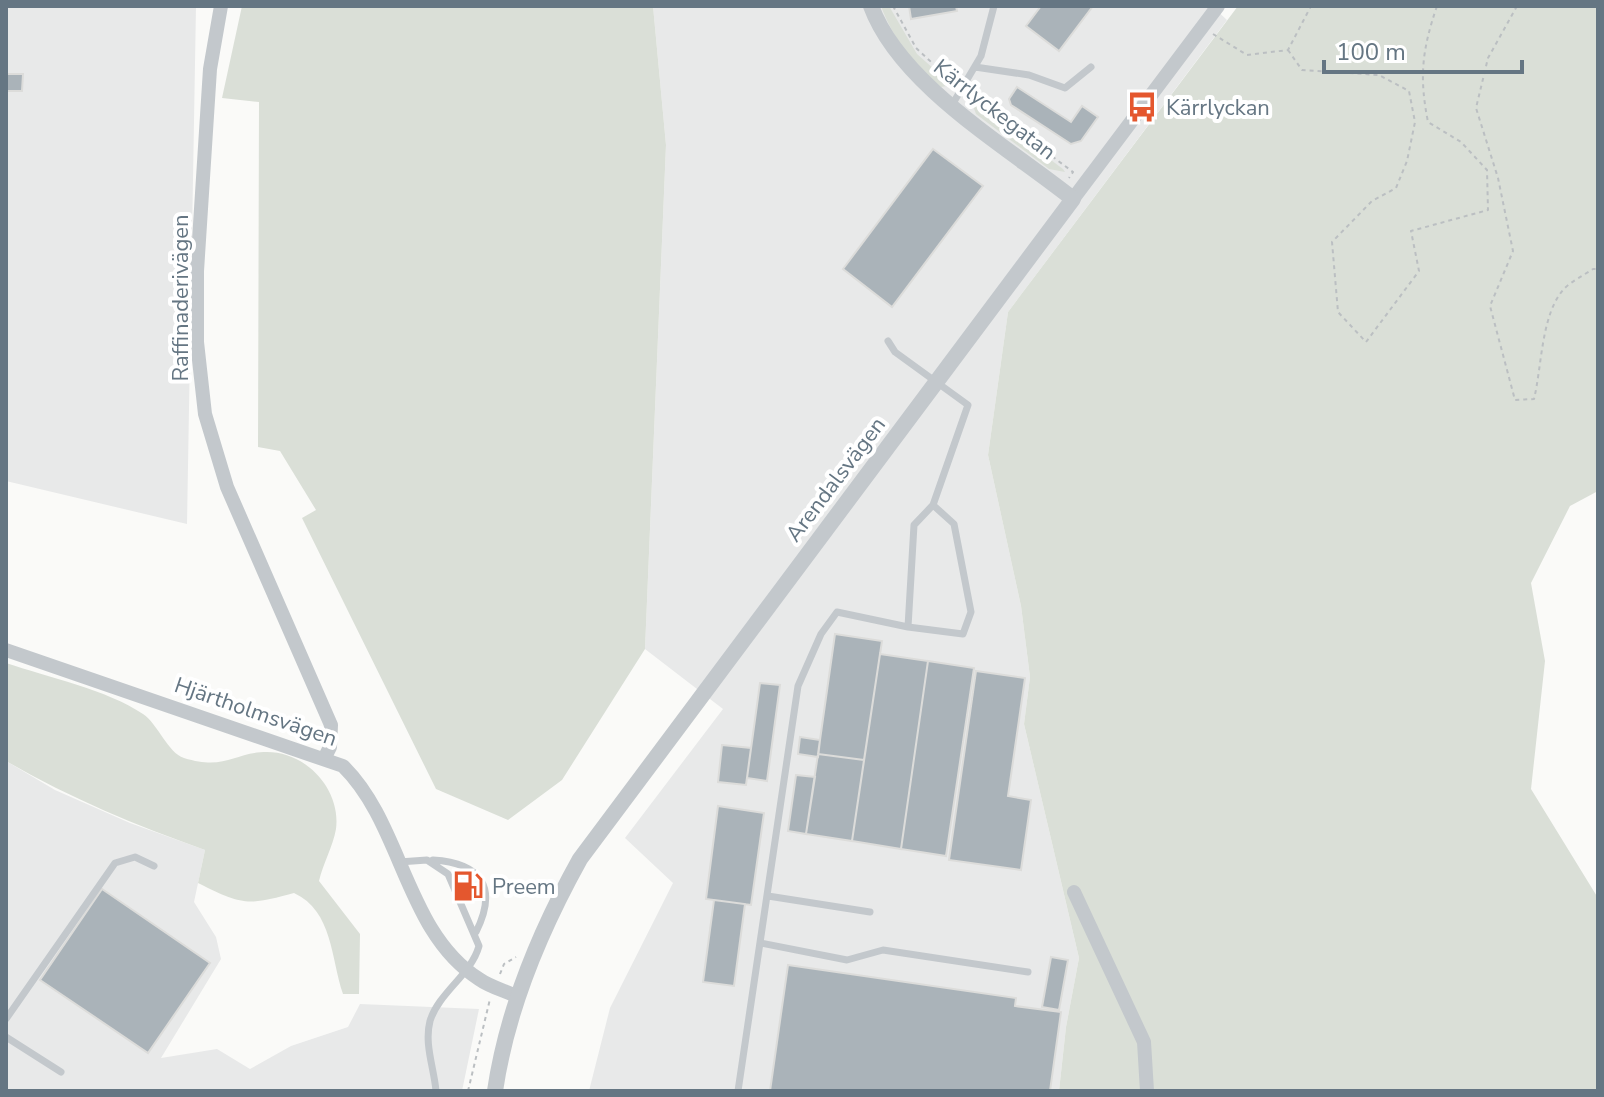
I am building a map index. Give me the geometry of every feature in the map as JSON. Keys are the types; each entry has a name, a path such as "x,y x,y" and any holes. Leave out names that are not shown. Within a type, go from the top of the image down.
{"street":[{"name":"Raffinaderivägen","path":"221,6 206,116 197,271 200,375 215,456 331,725 330,747 325,757"},
{"name":"Kärrlyckegatan","path":"871,6 884,32 910,69 1067,194"},
{"name":"Arendalsvägen","path":"495,1091 518,997 538,943 580,859 937,381 1067,194 1218,6"},
{"name":"Hjärtholmsvägen","path":"6,650 325,757 343,766 363,789 438,938 481,981 518,997"},
{"path":"1074,892 1144,1042 1147,1091"}],"lane":[{"path":"952,105 987,42 994,6"},
{"path":"975,67 1029,75 1065,88 1091,67"},
{"path":"888,341 895,352 968,405 933,505 914,525 908,627"},
{"path":"738,1091 798,686 821,634 837,612 908,627 963,634 971,612 954,524 933,505"},
{"path":"6,1019 115,863 135,857 154,866"},
{"path":"399,862 427,860 460,864 477,874 488,902 476,932"},
{"path":"427,860 448,874 476,932 479,946 467,970 436,1009 430,1022 428,1042 436,1091"},
{"path":"768,896 870,912"},
{"path":"761,943 847,960 883,950 1028,972"},
{"path":"6,1037 61,1072"}],"path":[{"path":"893,6 916,48 963,90 1073,172 1067,194"},
{"path":"1288,50 1311,6"},
{"path":"1288,50 1302,70 1379,75 1409,91 1415,122 1407,161 1396,188 1372,201 1332,242 1338,312 1366,342 1419,271 1411,231 1488,210 1487,170 1461,142 1428,122 1420,84 1426,39 1437,6"},
{"path":"1517,6 1488,58 1476,108 1498,178 1513,251 1490,306 1515,400 1534,399 1544,359 1547,319 1563,289 1593,269 1598,269"},
{"path":"1202,27 1247,55 1288,50"}],"shaded area":[{"path":"6,6 196,6 187,524 6,481"},
{"path":"242,6 653,6 666,145 645,649 562,780 508,820 436,789 302,518 316,510 280,451 258,447 259,102 222,98"},
{"path":"653,6 1212,6 1227,20 1008,312 988,455 1021,606 1030,677 1024,724 1079,958 1066,1027 1059,1091 589,1091 610,1008 673,883 625,838 723,709 645,649 666,145"},
{"path":"881,6 889,6 917,54 952,85 941,87 913,61 891,29"},
{"path":"1238,6 1598,6 1598,491 1570,506 1531,583 1545,661 1531,789 1598,898 1598,1091 1059,1091 1066,1027 1079,958 1024,724 1030,677 1021,606 988,455 1008,312"},
{"path":"971,100 1065,172 1049,169 976,114"},
{"path":"6,663 129,705 143,714 173,750 184,758 210,763 267,752 282,754 308,766 327,787 336,814 335,835 319,881 360,934 359,994 343,994 329,937 316,911 307,901 294,893 245,901 213,890 198,883 205,850 103,810 6,761"},
{"path":"6,761 55,790 130,823 205,850 194,902 216,937 221,959 161,1058 217,1049 250,1069 291,1046 348,1027 360,1004 479,1009 462,1091 6,1091"}],"building":[{"path":"909,6 956,6 957,11 911,19"},
{"path":"1041,6 1093,6 1059,51 1026,26"},
{"path":"6,74 23,74 22,91 6,91"},
{"path":"1017,87 1071,122 1082,106 1098,117 1081,141 1071,144 1011,105 1009,99"},
{"path":"933,149 983,186 892,307 843,269"},
{"path":"835,634 882,641 864,760 818,754"},
{"path":"880,654 928,661 901,849 852,841"},
{"path":"928,661 974,668 946,856 901,849"},
{"path":"976,671 1025,678 1008,796 1031,800 1021,870 949,860"},
{"path":"760,683 780,685 767,781 747,778"},
{"path":"800,737 820,740 818,757 798,754"},
{"path":"722,745 751,748 746,785 718,782"},
{"path":"818,754 864,760 852,841 806,834"},
{"path":"796,775 815,777 806,834 788,831"},
{"path":"718,806 764,813 751,905 706,899"},
{"path":"102,889 210,963 148,1053 40,980"},
{"path":"714,900 745,904 734,986 703,982"},
{"path":"1051,957 1068,960 1059,1010 1042,1007"},
{"path":"788,965 1016,998 1015,1006 1061,1012 1050,1091 770,1091"}],"place":[{"name":"Kärrlyckan","path":"1142,107"},
{"name":"Preem","path":"468,886"}]}
